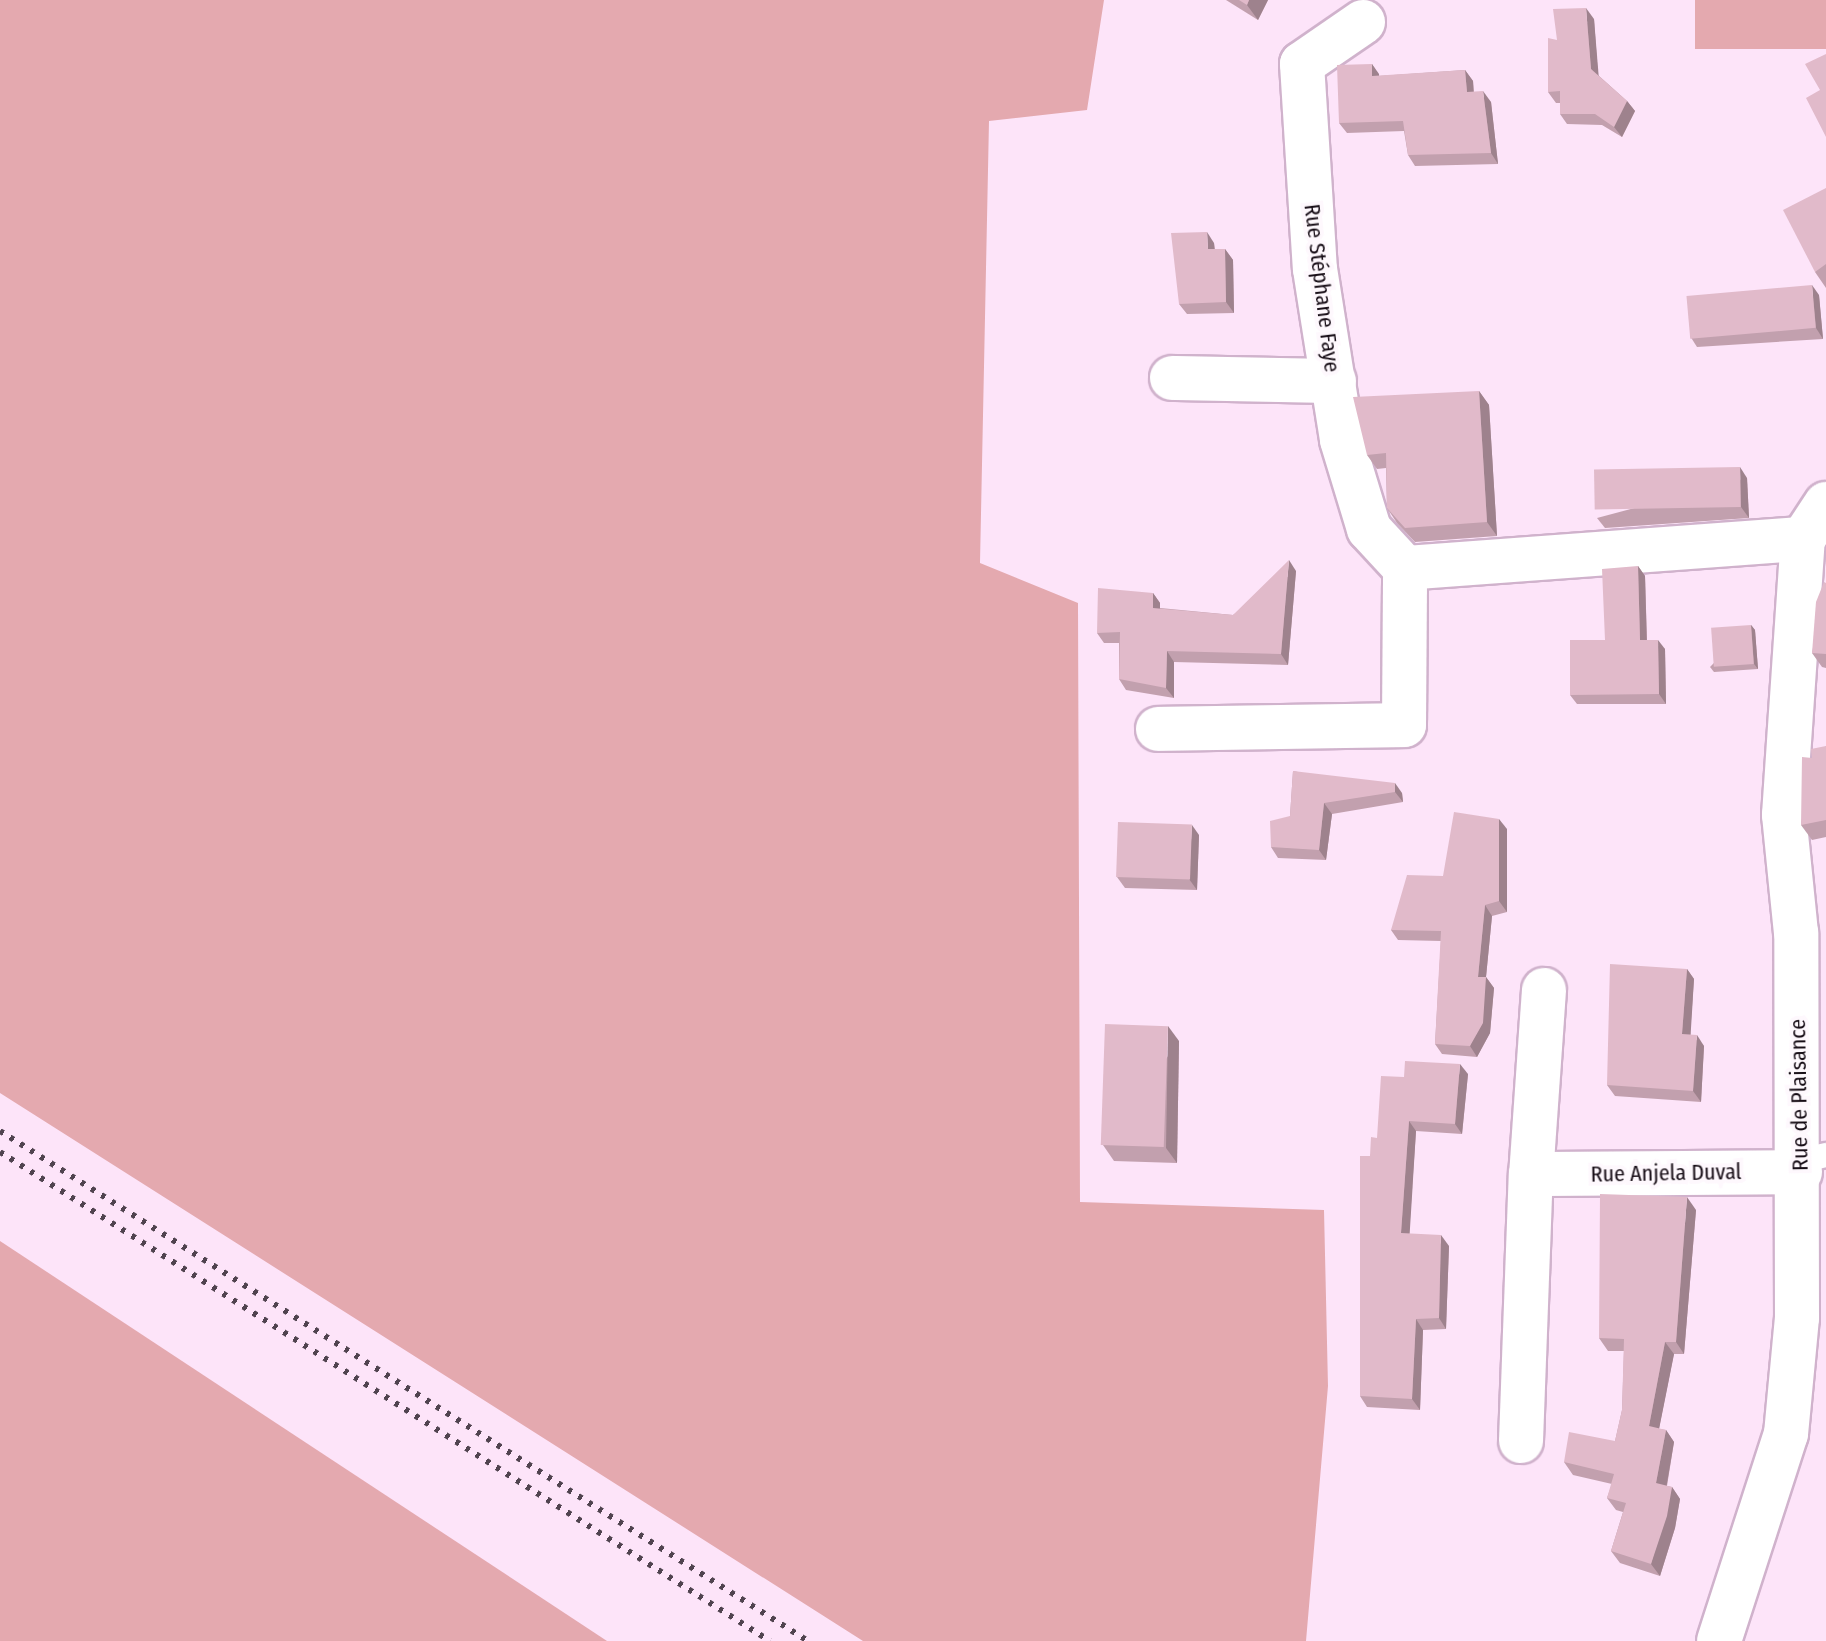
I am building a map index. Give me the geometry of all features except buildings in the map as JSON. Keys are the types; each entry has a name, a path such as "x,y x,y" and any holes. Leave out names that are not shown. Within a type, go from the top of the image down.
{"street":[{"name":"Rue Stéphane Faye","path":"1363,22 1302,64 1315,269 1342,440 1369,529 1405,568"},
{"path":"1172,378 1334,381"},
{"path":"1158,729 1404,725 1405,568 1814,522"},
{"name":"Rue de Plaisance","path":"1719,1641 1786,1434 1809,1163 1796,933 1784,815 1814,522"},
{"path":"1521,1441 1531,1174 1544,990"},
{"name":"Rue Anjela Duval","path":"1531,1174 1809,1163"}],"shaded area":[{"path":"0,0 1104,0 1087,110 989,121 980,563 1078,603 1080,1202 1324,1210 1328,1386 1306,1641 863,1641 0,1093"},
{"path":"1695,0 1826,0 1826,49 1695,49"},
{"path":"0,1241 607,1641 0,1641"}],"railway":[{"path":"0,1131 808,1641"},
{"path":"0,1152 770,1641"}]}
